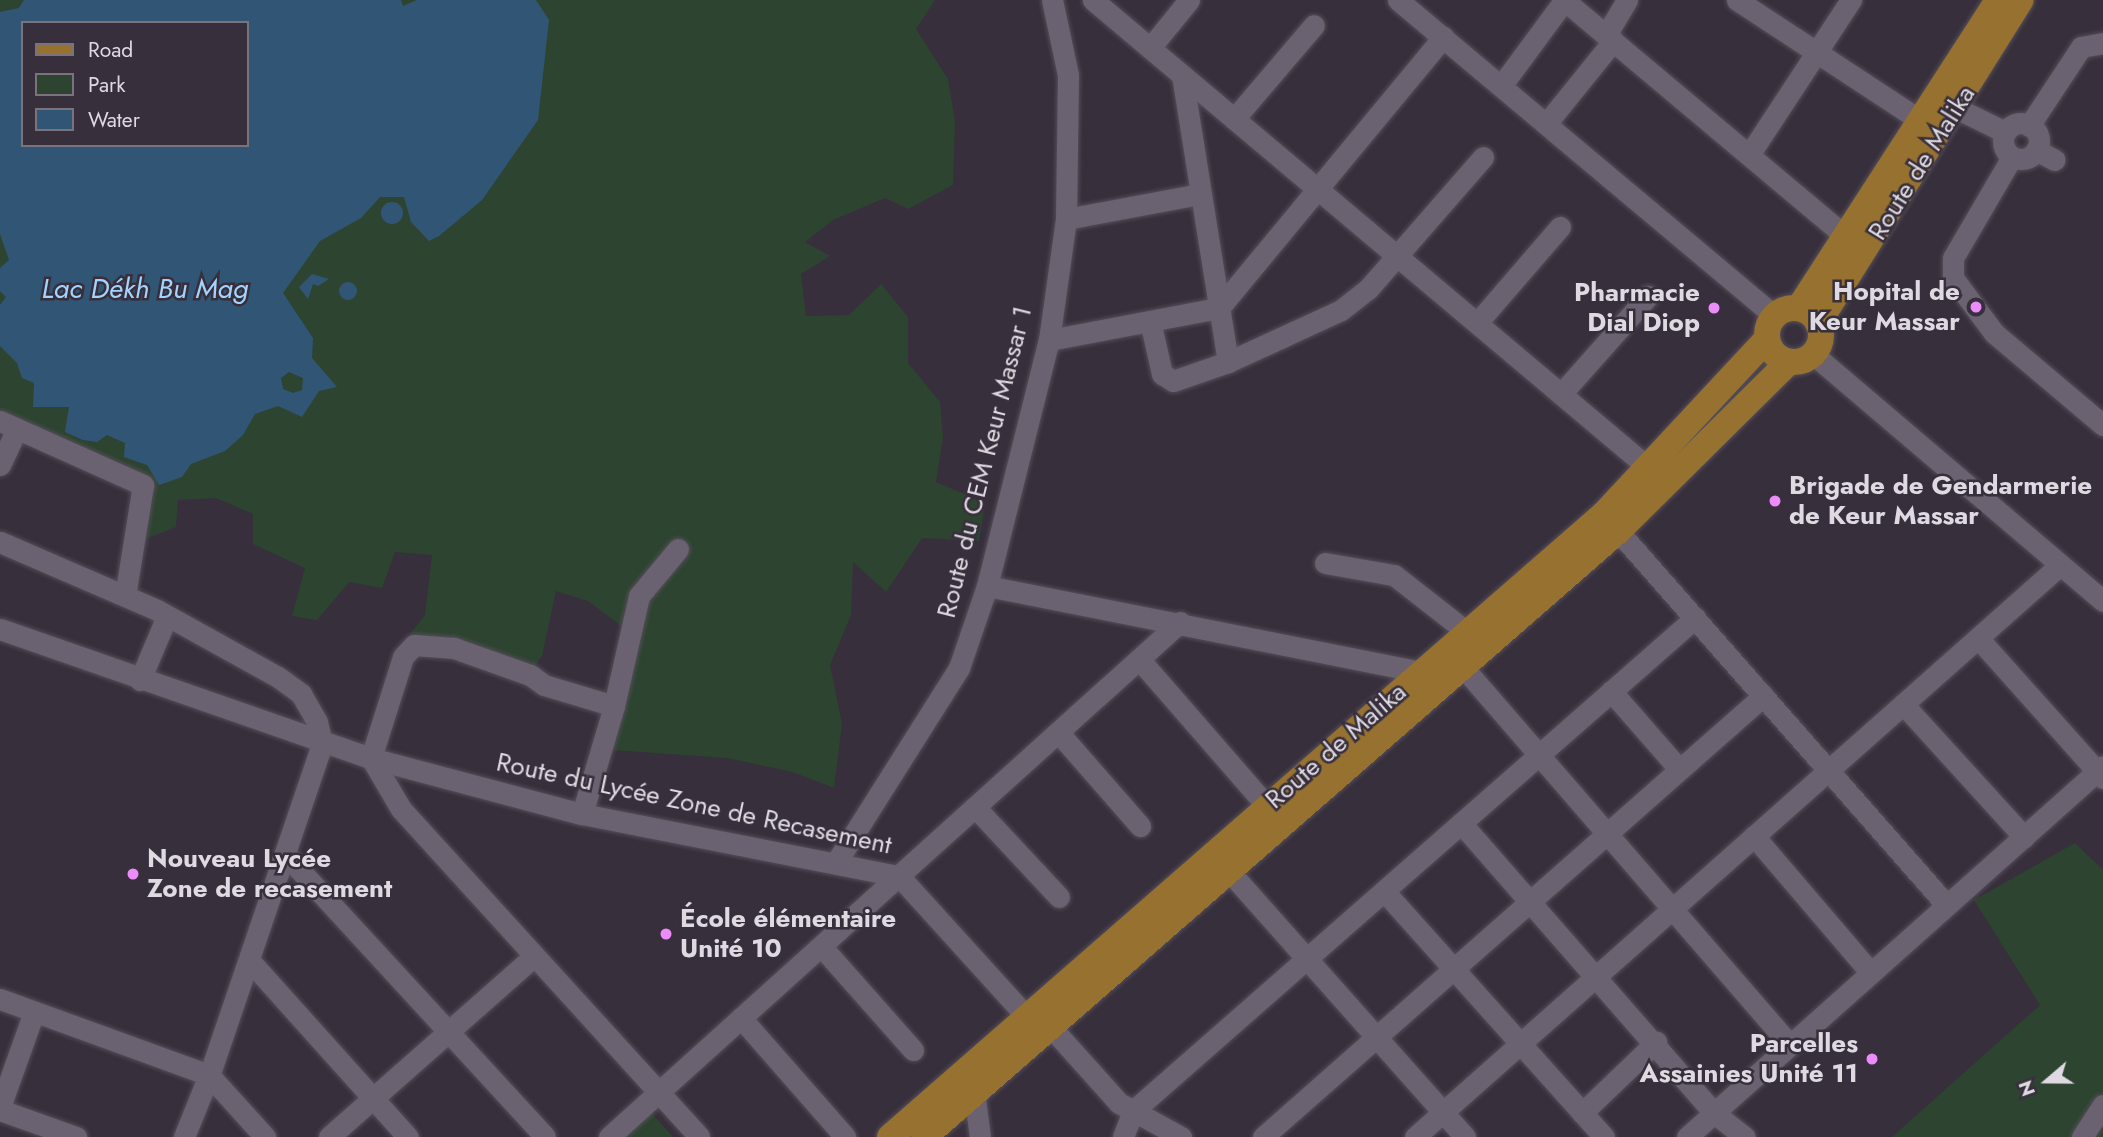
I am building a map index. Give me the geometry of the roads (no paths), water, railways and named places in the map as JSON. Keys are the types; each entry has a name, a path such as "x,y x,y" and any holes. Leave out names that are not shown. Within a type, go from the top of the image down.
{"main road":[{"name":"Route de Malika","path":"1790,321 1923,122 1998,0"},
{"name":"Route de Malika","path":"924,1137 974,1092 1037,1020 1267,806 1650,469 1790,321 1956,108 2021,0"},
{"path":"1790,321 1821,340 1801,358 1775,354 1790,321"},
{"name":"Route de Malika","path":"890,1137 1228,870 1618,531 1801,358"}],"street":[{"name":"Route du CEM Keur Massar 1","path":"837,860 959,668 987,586 1049,340 1066,219 1068,75 1052,0"},
{"path":"1093,0 1650,469"},
{"path":"1150,48 1189,0"},
{"path":"1398,0 1546,124 1790,321"},
{"path":"1501,86 1564,0 1846,237"},
{"path":"1546,124 1609,38 1628,0"},
{"path":"1737,0 1923,122"},
{"path":"1749,155 1818,54 1851,0"},
{"path":"1234,119 1314,25"},
{"path":"1049,340 1219,308 1443,37"},
{"path":"2029,125 2081,47 2103,44"},
{"path":"1182,75 1228,362"},
{"path":"1956,108 2005,132"},
{"path":"2016,124 2029,125 2038,136 2046,155 2012,157 2004,146 2005,132 2016,124"},
{"path":"1150,321 1166,379 1178,379 1228,362 1341,310 1397,256 1483,157"},
{"path":"2012,157 1952,258 1953,278 1994,333 2103,425"},
{"path":"1066,219 1200,194"},
{"path":"1477,323 1560,227"},
{"path":"1561,394 1648,296"},
{"path":"1801,358 2103,601"},
{"path":"0,465 8,425 143,485 125,596"},
{"path":"1618,531 1947,905"},
{"path":"0,542 167,616 301,694 317,722 322,744 209,1075 184,1137"},
{"path":"582,814 614,706 639,596 678,549"},
{"path":"1325,563 1394,575 1467,632"},
{"path":"1415,1137 2060,565"},
{"path":"987,586 1180,622 1421,672"},
{"path":"140,680 167,616"},
{"path":"1124,1137 1133,1111 1695,618"},
{"path":"609,1137 1180,622"},
{"name":"Route du Lycée Zone de Recasement","path":"0,629 322,744 371,758 582,814 837,860 899,876"},
{"path":"1687,1137 2101,771 1978,638"},
{"path":"614,706 454,648 414,645 402,657 371,758 401,809 699,1137"},
{"path":"1139,659 1267,806"},
{"path":"1462,666 1790,1045"},
{"path":"1611,691 1679,769"},
{"path":"1263,1137 1763,696"},
{"path":"1903,704 2024,837"},
{"path":"1058,732 1140,826"},
{"path":"975,807 1059,897"},
{"path":"1461,823 1598,975 1714,1112 1745,1137"},
{"path":"1754,836 1871,973"},
{"path":"285,854 545,1137"},
{"path":"1228,870 1465,1137"},
{"path":"899,876 1119,1103 1181,1137"},
{"path":"1384,891 1604,1137"},
{"path":"821,946 913,1050"},
{"path":"329,1137 534,956"},
{"path":"249,960 408,1137"},
{"path":"0,999 209,1075 265,1137"},
{"path":"34,1012 0,1109 76,1137"},
{"path":"741,1018 845,1137"},
{"path":"1582,1113 1656,1042"},
{"path":"974,1092 980,1137"},
{"path":"2082,1137 2103,1105"}],"water":[{"name":"Lac Dékh Bu Mag","path":"24,0 401,0 403,6 417,0 536,0 549,20 538,120 482,200 439,236 429,241 411,222 404,197 380,197 361,218 320,241 283,293 313,338 312,358 337,387 319,391 302,417 278,406 255,414 243,435 225,451 191,464 182,477 159,485 147,465 124,457 125,443 107,435 97,442 83,440 65,432 69,407 33,407 34,383 22,378 17,363 0,346 0,305 6,297 0,291 0,268 9,260 0,234 0,12 19,8","holes":["289,372 303,378 302,390 293,393 283,389 281,378"]},
{"path":"392,202 402,209 403,213 396,223 392,224 382,217 381,213 388,203"},
{"path":"312,274 329,279 318,286 313,284 308,299 299,287"},
{"path":"348,282 354,285 357,291 354,297 348,300 342,297 339,291 342,285"}],"place":[{"name":"Hopital de Keur Massar","path":"1976,307"},
{"name":"Pharmacie Dial Diop","path":"1714,308"},
{"name":"Brigade de Gendarmerie de Keur Massar","path":"1775,501"},
{"name":"Nouveau Lycée Zone de recasement","path":"133,874"},
{"name":"École élémentaire Unité 10","path":"666,934"},
{"name":"Parcelles Assainies Unité 11","path":"1872,1059"}]}
